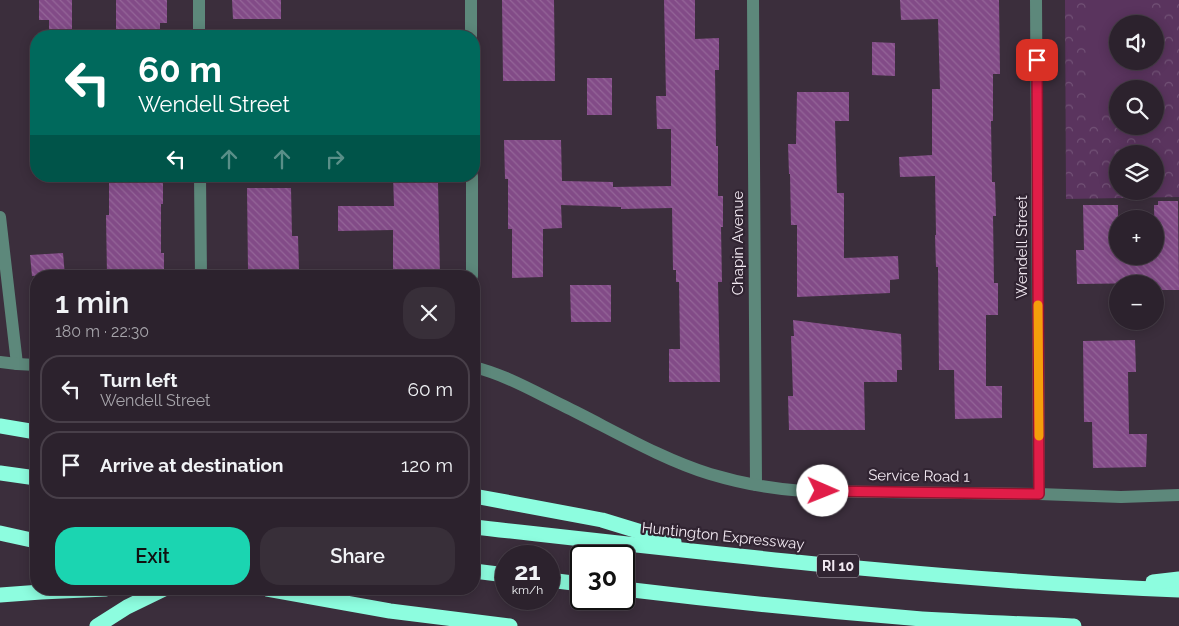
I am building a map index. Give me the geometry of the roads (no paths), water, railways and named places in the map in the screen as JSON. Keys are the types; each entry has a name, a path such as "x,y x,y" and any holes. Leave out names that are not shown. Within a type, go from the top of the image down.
{"highway":[{"path":"0,426 30,431"},
{"path":"0,474 30,477"},
{"path":"480,497 602,520 708,553"},
{"name":"Huntington Expressway","path":"480,528 932,575 1179,590"},
{"path":"0,533 30,540"},
{"path":"480,572 495,574"},
{"path":"1110,587 1179,578"},
{"path":"635,590 723,601 906,617 1074,626"},
{"path":"0,595 30,593"},
{"path":"98,626 127,607 152,595"},
{"path":"301,595 390,611 510,626"}],"street":[{"path":"199,0 199,30"},
{"path":"471,0 471,30"},
{"name":"Chapin Avenue","path":"753,0 756,486"},
{"name":"Wendell Street","path":"1036,0 1039,494"},
{"path":"200,182 201,270"},
{"path":"472,182 472,270"},
{"path":"0,217 17,364"},
{"path":"0,362 30,365"},
{"name":"Service Road 1","path":"480,369 512,380 681,463 710,474 756,486 803,491 1121,497 1179,495"}]}
